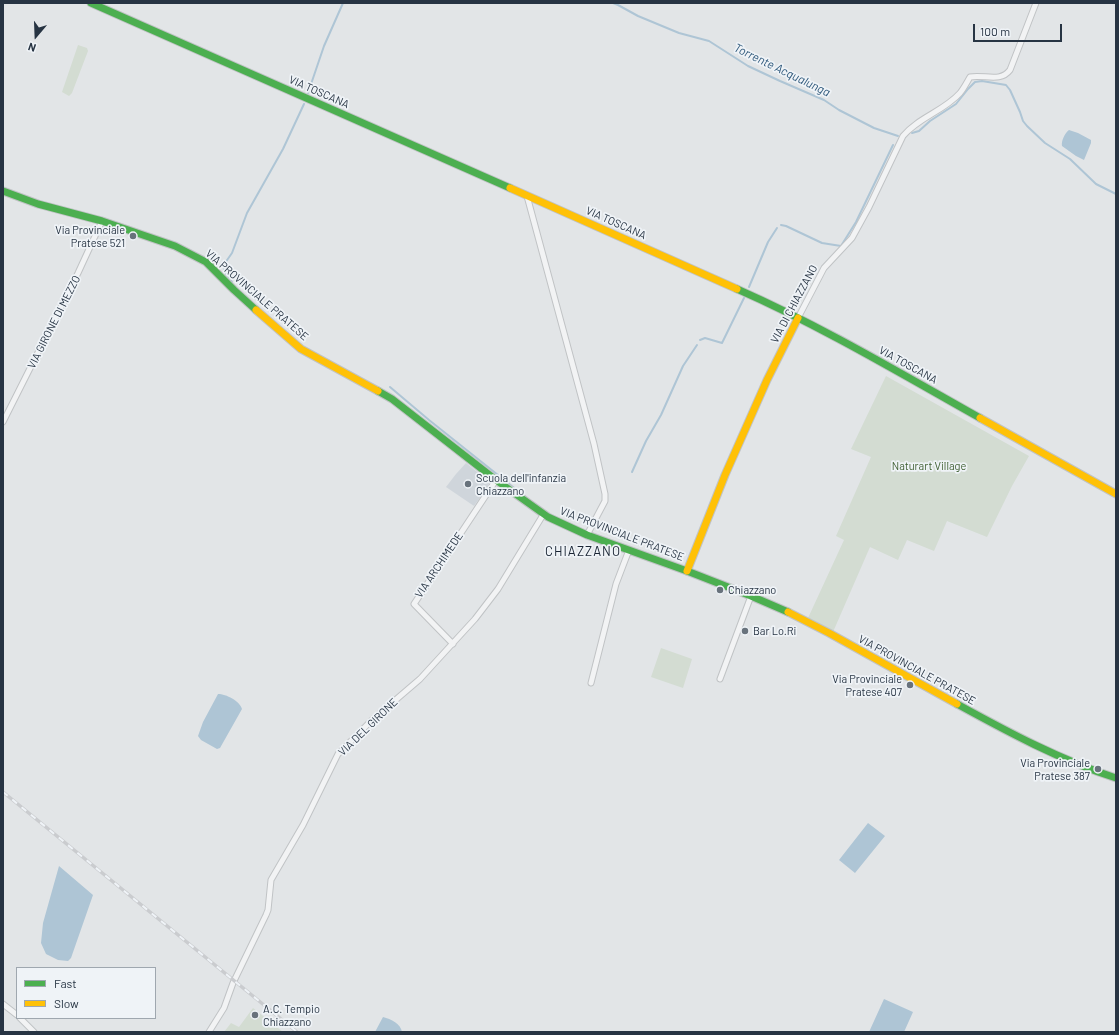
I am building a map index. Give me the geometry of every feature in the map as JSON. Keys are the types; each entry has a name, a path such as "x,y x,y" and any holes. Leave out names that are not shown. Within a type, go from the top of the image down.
{"street":[{"name":"VIA TOSCANA","path":"91,3 753,296 844,342 1116,494"},
{"name":"VIA DI CHIAZZANO","path":"687,571 767,380 824,268 852,238 869,207 903,136 910,129 962,92 970,77 977,75 999,77 1006,75 1010,70 1036,3"},
{"name":"VIA PROVINCIALE PRATESE","path":"3,192 38,204 102,221 175,246 201,259 206,262 234,290 301,348 392,400 496,480 543,515 554,521 587,535 751,596 798,617 1009,734 1091,770 1116,778"},
{"path":"527,196 594,444 606,494 605,501 587,535"},
{"name":"VIA GIRONE DI MEZZO","path":"3,422 78,273 102,221"},
{"name":"VIA ARCHIMEDE","path":"453,644 414,604 496,480"},
{"name":"VIA DEL GIRONE","path":"209,1032 224,1008 235,978 266,915 268,910 271,880 303,824 338,754 371,721 420,678 453,644 488,603 543,515"},
{"path":"591,683 616,584 629,550"},
{"path":"720,679 751,596"},
{"path":"3,1004 16,1014"},
{"path":"21,1019 34,1032"}],"shaded area":[{"name":"Scuola dell'infanzia Chiazzano","path":"466,463 489,483 474,506 446,487"}],"green space":[{"path":"78,45 87,48 88,51 72,93 69,96 62,92"},
{"name":"Naturart Village","path":"886,376 1029,456 1012,486 987,537 947,521 934,551 907,540 898,560 870,547 833,632 808,618 844,540 836,536 871,457 851,449"},
{"path":"661,648 692,659 683,688 651,677"},
{"name":"A.C. Tempio Chiazzano","path":"253,1008 283,1032 224,1032 231,1023 239,1027"}],"water":[{"path":"1069,130 1091,140 1084,160 1062,146 1064,137"},
{"path":"218,694 232,698 239,703 242,709 220,748 217,749 201,740 198,736 203,722"},
{"path":"868,823 885,836 855,873 839,860"},
{"path":"59,866 93,895 71,958 68,961 58,960 46,954 41,943 43,923"},
{"path":"884,999 913,1012 904,1032 869,1032"},
{"path":"383,1017 395,1022 400,1027 402,1032 375,1032"}],"waterway":[{"path":"308,93 324,46 343,3"},
{"name":"Torrente Acqualunga","path":"613,3 638,16 679,33 709,41 748,66 824,100 839,110 874,128 898,136"},
{"path":"912,133 919,131 930,121 956,104 975,82 982,81 1006,85 1010,90 1023,121 1027,126 1045,143 1070,159 1096,184 1116,194"},
{"path":"232,282 224,271 225,263 232,253 247,213 283,149 304,104"},
{"path":"781,225 822,243 841,246 856,222 893,145"},
{"path":"749,287 768,242 777,228"},
{"path":"700,340 705,338 722,343 744,298"},
{"path":"632,472 646,441 661,415 683,366 697,345"},
{"path":"390,387 528,499"}],"railway":[{"path":"3,792 297,1032"}],"traffic: fast":[{"path":"91,3 510,188"},
{"path":"3,191 38,204 102,221 175,246 206,262 256,310"},
{"path":"737,289 830,334 980,418"},
{"path":"378,391 392,399 496,480 548,517 587,535 687,571 788,612"},
{"path":"957,704 1015,735 1055,754 1116,778"}],"traffic: slow":[{"path":"510,188 737,289"},
{"path":"256,310 301,349 378,391"},
{"path":"687,571 725,475 767,380 798,318"},
{"path":"980,418 1116,494"},
{"path":"788,612 957,704"}],"place":[{"name":"Via Provinciale Pratese 521","path":"133,236"},
{"name":"Scuola dell'infanzia Chiazzano","path":"468,484"},
{"name":"Chiazzano","path":"720,590"},
{"name":"Bar Lo.Ri","path":"745,631"},
{"name":"Via Provinciale Pratese 407","path":"910,685"},
{"name":"Via Provinciale Pratese 387","path":"1098,769"},
{"name":"A.C. Tempio Chiazzano","path":"255,1015"}],"district":[{"name":"CHIAZZANO","path":"583,552"}]}
